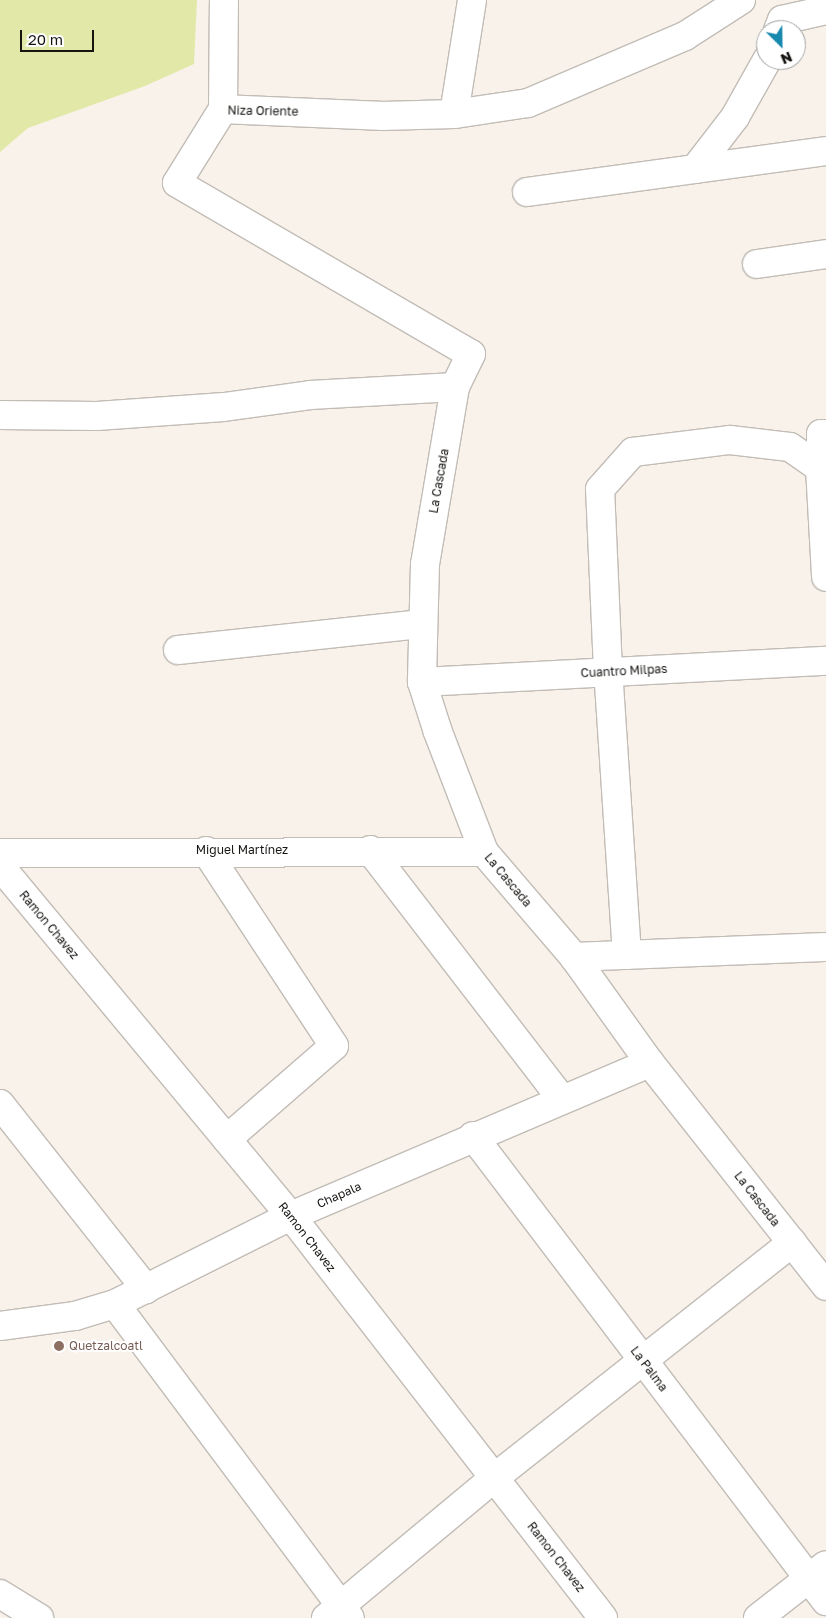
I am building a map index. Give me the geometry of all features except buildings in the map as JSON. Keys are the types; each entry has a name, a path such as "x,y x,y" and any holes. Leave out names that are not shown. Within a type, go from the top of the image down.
{"street":[{"path":"222,108 224,0"},
{"path":"454,114 472,0"},
{"name":"Niza Oriente","path":"455,387 471,354 177,184 222,108 382,116 454,114 528,103 685,36 741,0"},
{"path":"782,20 809,8"},
{"path":"695,169 735,117 761,70"},
{"path":"527,192 826,152"},
{"path":"756,264 826,254"},
{"path":"0,415 97,416 224,407 310,395 455,387"},
{"name":"La Cascada","path":"455,387 425,564 422,682 484,852 574,957 650,1063 826,1286"},
{"path":"826,434 821,434 820,468 826,577"},
{"path":"627,955 608,671 600,489 633,452 730,440 790,447 820,468"},
{"path":"178,650 423,624"},
{"name":"Cuantro Milpas","path":"422,682 826,661"},
{"path":"370,850 562,1099"},
{"name":"Miguel Martínez","path":"0,853 370,850 484,852"},
{"path":"206,851 334,1046 227,1138"},
{"name":"Ramon Chavez","path":"0,866 291,1216 603,1618"},
{"path":"574,957 826,947"},
{"name":"Chapala","path":"0,1326 75,1316 115,1304 291,1216 473,1136 650,1063"},
{"path":"0,1104 146,1289"},
{"name":"La Palma","path":"473,1136 643,1360 817,1572 826,1601"},
{"path":"115,1304 339,1614 494,1478 792,1243"},
{"path":"758,1618 817,1572"},
{"path":"0,1594 39,1618"}],"green space":[{"path":"0,0 197,0 194,64 145,86 28,128 0,152"}],"place":[{"name":"Quetzalcoatl","path":"59,1346"}]}
